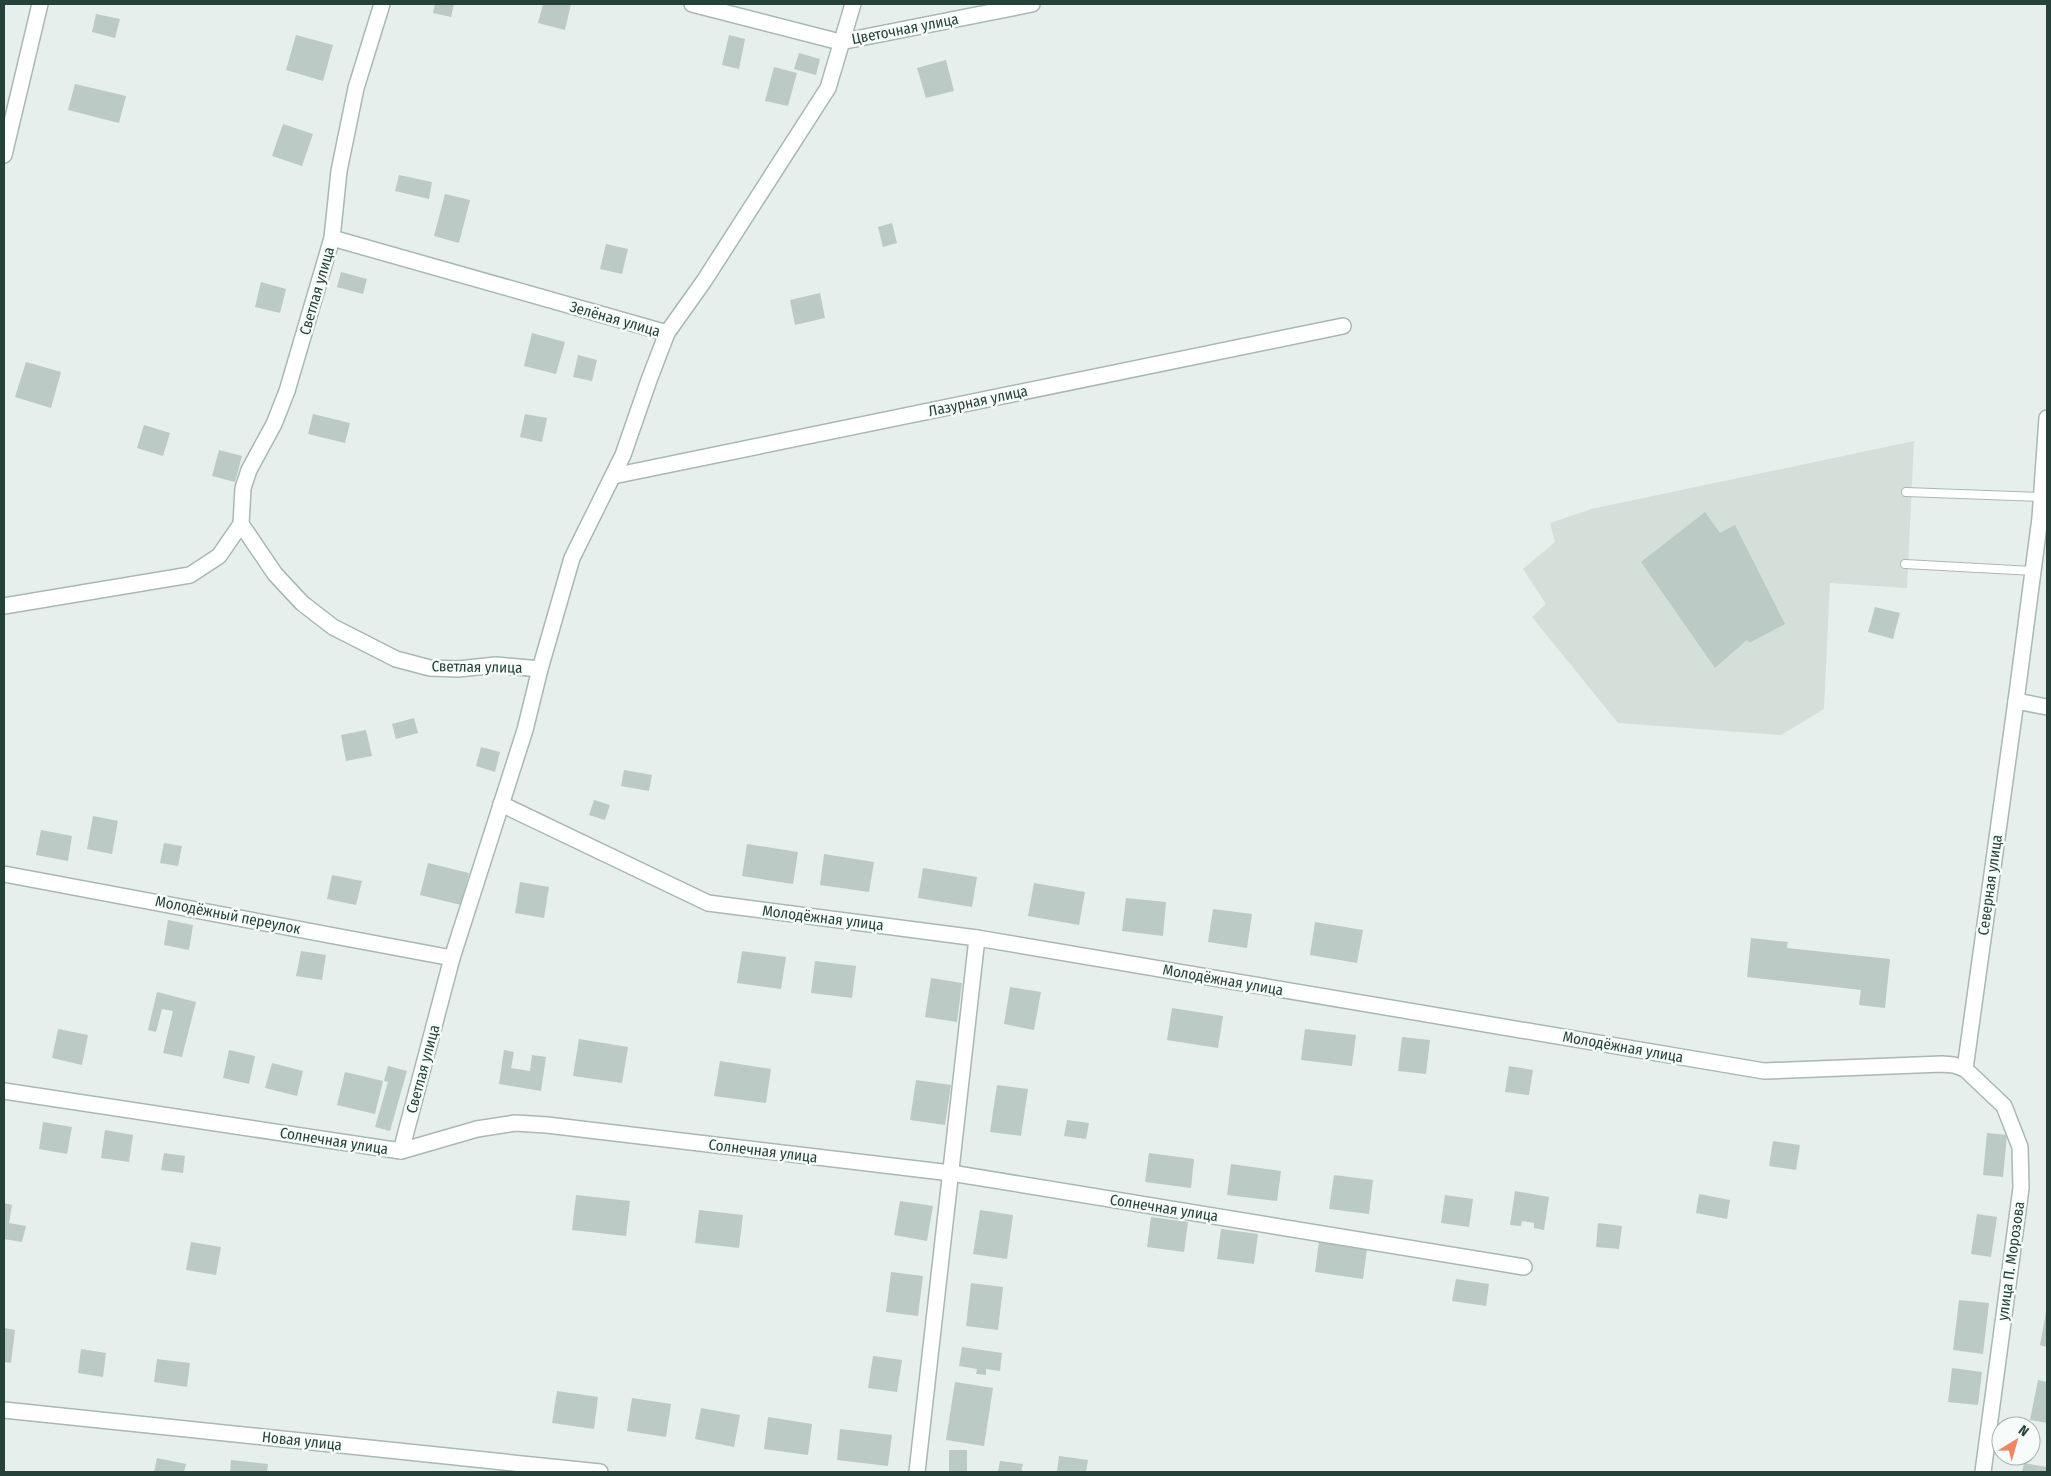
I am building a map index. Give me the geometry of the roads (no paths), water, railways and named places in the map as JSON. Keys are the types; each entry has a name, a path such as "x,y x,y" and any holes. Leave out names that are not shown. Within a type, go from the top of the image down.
{"street":[{"path":"4,155 40,4"},
{"name":"Светлая улица","path":"382,4 356,88 339,170 332,238 287,390 274,424 249,470 244,488 241,524 275,574 302,604 333,627 396,659 430,668 458,669 496,665 540,669 526,730 452,958 401,1151"},
{"name":"Цветочная улица","path":"692,4 840,42 1032,4"},
{"path":"668,333 704,281 828,88 840,42 854,4"},
{"name":"Зелёная улица","path":"332,238 668,333 649,380 623,455 572,558 540,669"},
{"name":"Лазурная улица","path":"613,476 1343,326"},
{"name":"Северная улица","path":"1965,1070 2033,571 2042,497 2047,418"},
{"path":"4,606 190,575 219,556 241,524"},
{"path":"2016,700 2047,707"},
{"name":"Молодёжная улица","path":"501,804 708,903 977,938 1764,1071 1942,1064 1954,1065 1965,1070"},
{"name":"Молодёжный переулок","path":"4,874 452,958"},
{"path":"917,1472 977,938"},
{"name":"улица П. Морозова","path":"1965,1070 2004,1106 2020,1147 2021,1188 1983,1472"},
{"name":"Солнечная улица","path":"4,1091 401,1151 477,1128 515,1123 951,1173 1524,1267"},
{"name":"Новая улица","path":"4,1410 461,1465 600,1472"}],"lane":[{"path":"1906,492 2042,497"},
{"path":"1905,564 2033,571"}]}
